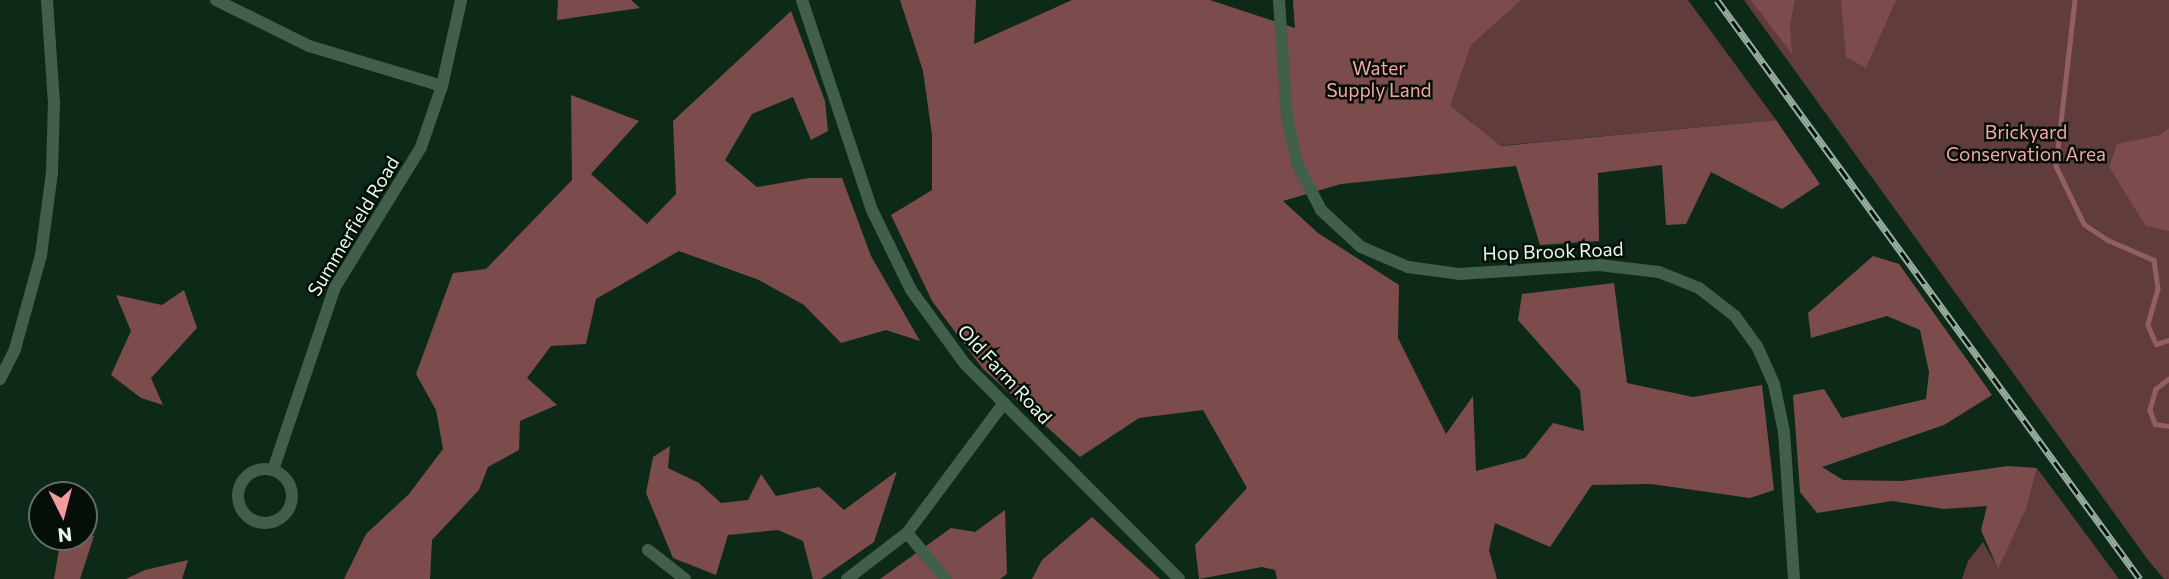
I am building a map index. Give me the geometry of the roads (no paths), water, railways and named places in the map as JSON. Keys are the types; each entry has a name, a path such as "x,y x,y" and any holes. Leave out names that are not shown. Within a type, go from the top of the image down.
{"street":[{"path":"0,379 15,349 41,255 52,173 54,103 47,0"},
{"path":"216,0 309,46 442,86"},
{"name":"Summerfield Road","path":"273,470 335,286 398,191 421,147 442,86 461,0"},
{"name":"Old Farm Road","path":"802,0 863,185 890,251 933,323 1003,403 1179,579"},
{"name":"Hop Brook Road","path":"1279,0 1287,116 1297,163 1321,210 1361,247 1408,267 1459,274 1599,265 1659,272 1699,288 1735,316 1757,346 1774,384 1784,432 1794,579"},
{"path":"847,579 907,533 1003,403"},
{"path":"273,470 287,480 292,505 274,523 256,522 238,502 241,484 255,471 273,470"},
{"path":"907,533 946,579"},
{"path":"648,550 685,579"}],"waterway":[{"path":"2075,0 2056,166 2084,224 2108,240 2154,260 2158,289 2148,325 2156,344 2169,340"},
{"path":"2169,379 2156,389 2150,410 2155,424 2169,426"}],"railway":[{"path":"1717,0 2140,579"}],"park label":[{"name":"Water Supply Land","path":"1379,79"},
{"name":"Brickyard Conservation Area","path":"2026,143"}]}
